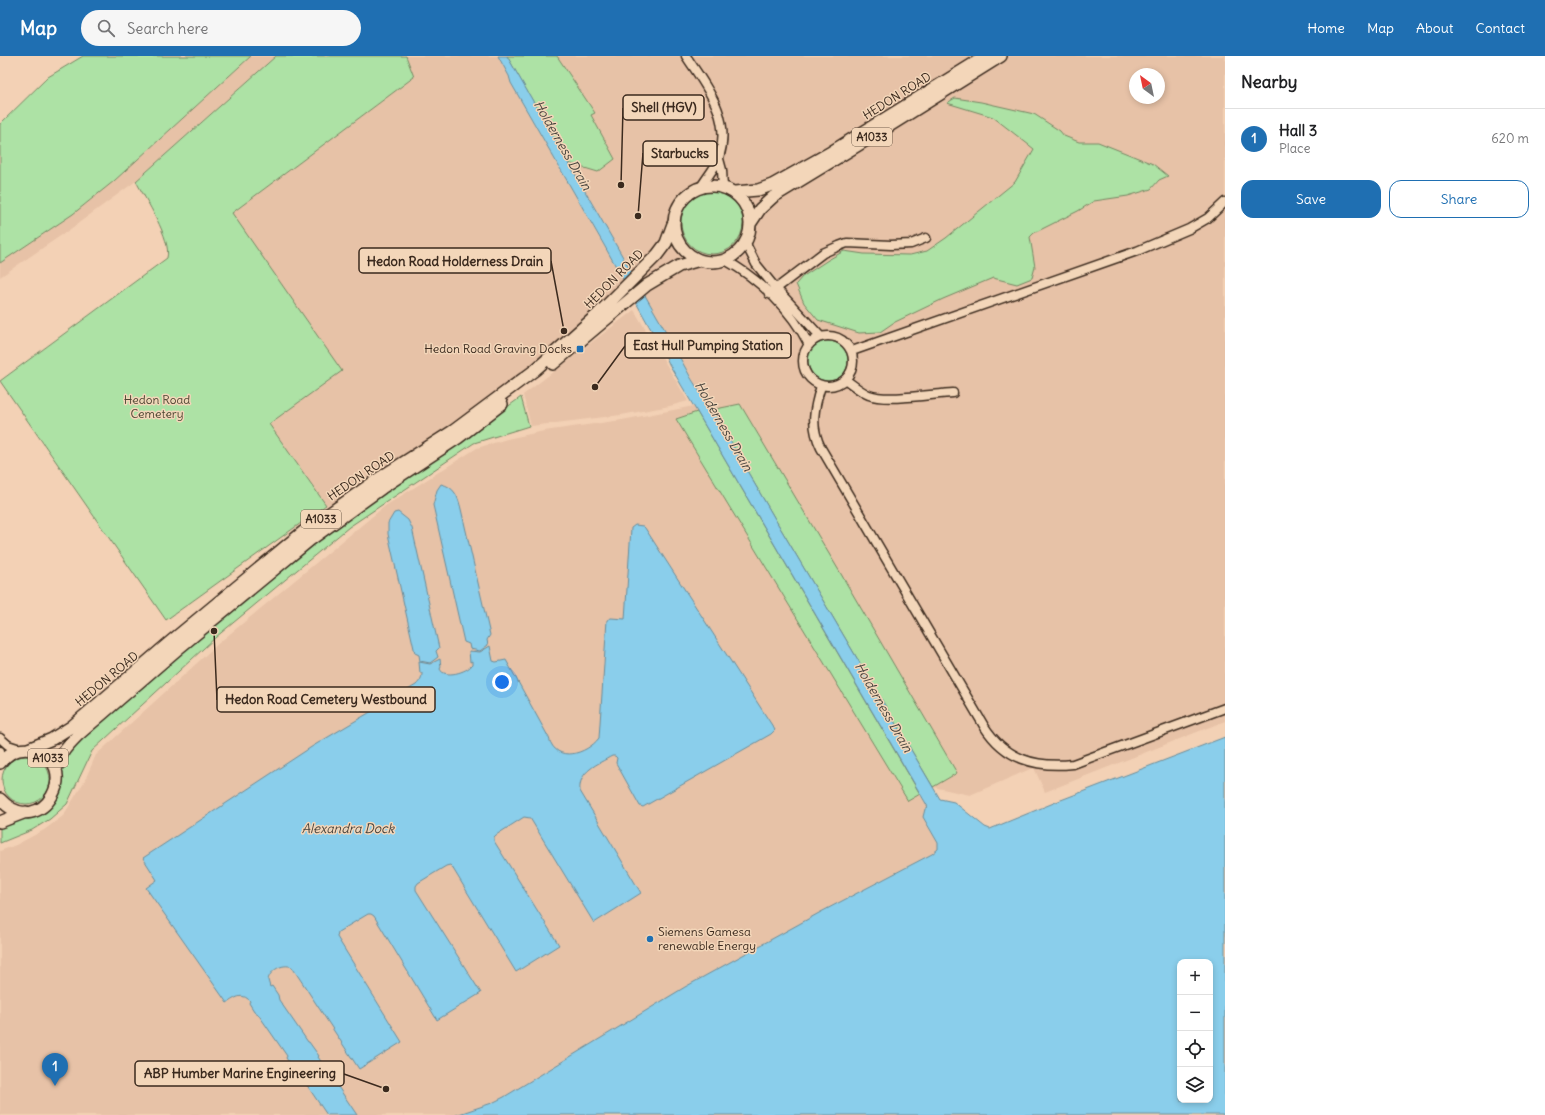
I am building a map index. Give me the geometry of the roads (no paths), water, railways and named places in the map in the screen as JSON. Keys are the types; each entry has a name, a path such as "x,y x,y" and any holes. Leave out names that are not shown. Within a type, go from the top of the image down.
{"highway":[{"name":"HEDON ROAD","path":"735,192 758,190 772,185 850,140 986,56"},
{"name":"HEDON ROAD","path":"750,224 760,209 773,196 878,133 1001,56"},
{"name":"A1033","path":"674,224 675,213 681,201 692,191 701,187 716,186 735,192"},
{"path":"735,192 744,203 749,213 750,224"},
{"name":"HEDON ROAD","path":"24,749 52,740 71,726 303,532 378,479 453,431 535,370 598,314 662,250 674,224"},
{"path":"674,224 676,236 681,246 689,255 700,260"},
{"name":"A1033","path":"700,260 712,262 725,260 733,255 745,242 750,224"},
{"name":"HEDON ROAD","path":"56,770 59,757 65,748 78,735 179,648 304,544 382,488 458,438 538,377 647,285 678,266 700,260"},
{"name":"A1033","path":"0,762 12,752 24,749 37,751 45,755 56,770 57,784 52,798 45,806 26,812"},
{"path":"0,799 12,809 26,812"},
{"path":"0,822 26,812"}],"street":[{"path":"686,56 717,105 722,121 722,142 718,159 701,187"},
{"path":"718,159 722,170 723,187"},
{"path":"852,350 1136,251 1189,229 1208,218 1225,202"},
{"path":"772,291 823,254 845,244 911,244 926,238"},
{"path":"745,242 772,291 799,328 808,345"},
{"path":"725,260 738,267 772,291 821,337"},
{"path":"833,336 839,338 852,350 854,366 846,380 839,385 830,387 821,386 810,380 804,369 803,356 808,345 821,337 833,336"},
{"path":"846,380 870,396 884,398 953,393"},
{"path":"821,386 814,416 815,433 821,448 984,726 990,735 1004,749 1021,759 1042,765 1053,766 1073,764 1225,708"},
{"path":"0,738 8,745 24,749"},
{"path":"0,751 0,762"}],"water":[{"name":"Holderness Drain","path":"498,56 507,56 665,330 667,337 711,410 720,421 782,531 940,799 954,802 985,827 990,829 1225,737 1225,1115 456,1115 492,1103 504,1097 685,987 819,913 932,854 938,849 938,843 923,817 925,809 928,807 669,364 659,341 653,333 511,83 509,76"},
{"path":"441,484 450,487 453,490 461,509 490,635 487,640 488,645 480,651 470,649 469,644 464,642 433,505 437,490"},
{"path":"398,512 408,520 412,528 439,648 436,651 438,657 430,663 420,661 419,655 415,653 388,534 388,523 394,513"},
{"name":"Alexandra Dock","path":"635,525 643,526 645,528 775,730 771,734 643,807 640,806 616,763 617,758 615,756 612,756 595,765 586,773 580,784 580,791 641,893 594,923 530,818 524,817 496,835 494,837 494,841 559,945 516,972 450,865 418,883 416,890 481,993 437,1020 374,916 368,914 338,932 337,937 402,1042 359,1069 292,967 285,966 274,970 269,976 268,980 270,987 272,986 278,995 279,1000 319,1056 318,1057 357,1115 327,1115 296,1069 293,1068 286,1058 287,1056 258,1014 254,1011 249,1003 250,1001 241,996 227,1003 146,888 157,880 143,858 313,746 416,685 422,675 422,673 420,673 419,662 430,664 440,659 440,669 442,672 451,674 461,672 472,665 472,661 470,662 469,651 480,652 490,646 493,661 496,662 506,660 553,746 558,751 565,754 572,754 580,752 594,744 599,738 607,620 611,618 625,619 631,528"}],"place":[{"name":"Shell (HGV)","path":"621,185"},
{"name":"Starbucks","path":"638,216"},
{"name":"Hedon Road Holderness Drain","path":"564,331"},
{"name":"Hedon Road Graving Docks","path":"580,349"},
{"name":"East Hull Pumping Station","path":"595,387"},
{"name":"Hedon Road Cemetery Westbound","path":"214,631"},
{"name":"Siemens Gamesa renewable Energy","path":"650,939"},
{"name":"Hall 3","path":"55,1086"},
{"name":"ABP Humber Marine Engineering","path":"386,1089"}],"park label":[{"name":"Hedon Road Cemetery","path":"157,407"}]}
